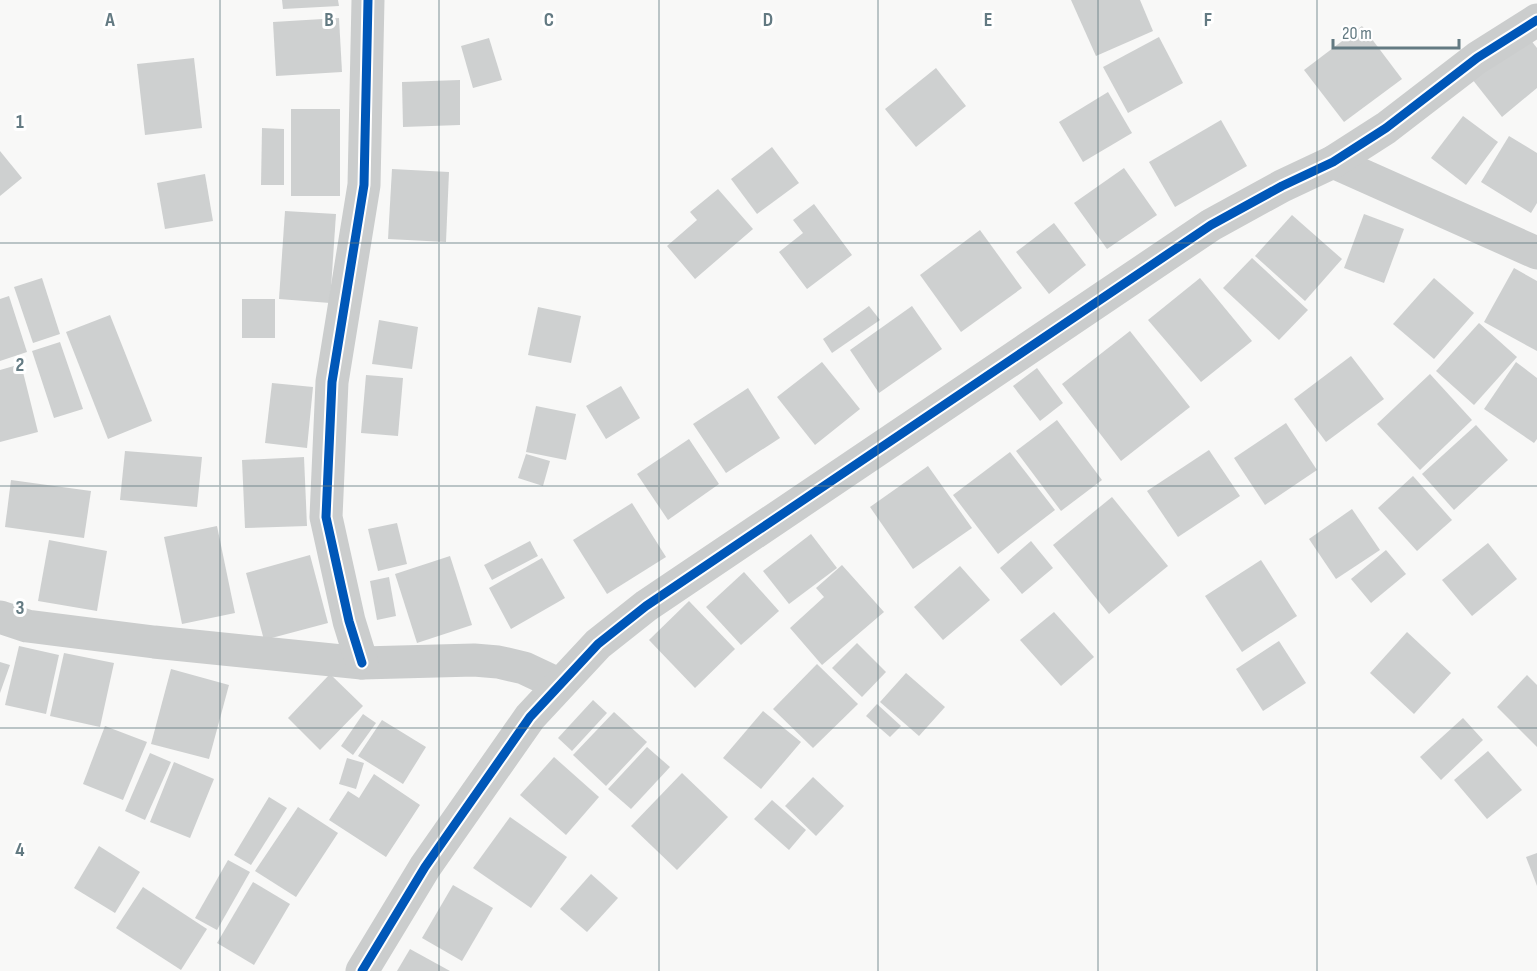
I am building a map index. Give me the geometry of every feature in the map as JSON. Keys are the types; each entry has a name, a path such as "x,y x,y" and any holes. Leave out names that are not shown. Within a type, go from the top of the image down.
{"street":[{"path":"362,663 349,621 326,517 332,382 364,185 368,0"},
{"path":"362,971 431,858 530,717 558,684 598,644 646,606 1211,225 1282,186 1333,162 1386,128 1478,58 1537,20"},
{"path":"1333,162 1537,253"},
{"path":"0,617 27,626 154,642 362,663 474,660 498,662 524,669 558,684"}],"building":[{"path":"282,0 338,0 339,6 283,9"},
{"path":"1071,0 1140,0 1153,31 1096,56"},
{"path":"339,18 342,72 276,76 273,22"},
{"path":"1362,26 1402,79 1344,122 1304,70"},
{"path":"1526,34 1537,48 1537,88 1502,117 1472,79"},
{"path":"1159,37 1183,83 1128,113 1103,67"},
{"path":"489,38 502,80 473,88 461,46"},
{"path":"194,58 202,128 145,135 137,64"},
{"path":"936,68 966,106 916,147 885,109"},
{"path":"460,80 460,125 403,127 402,82"},
{"path":"1108,92 1132,133 1083,162 1059,122"},
{"path":"291,109 340,109 340,196 291,196"},
{"path":"1463,116 1498,142 1466,185 1431,158"},
{"path":"1221,120 1247,166 1175,207 1149,162"},
{"path":"262,128 284,129 284,185 261,185"},
{"path":"1509,136 1537,153 1537,203 1531,213 1481,182"},
{"path":"772,147 799,183 757,214 731,179"},
{"path":"0,151 22,178 0,196"},
{"path":"1124,168 1157,215 1107,249 1074,203"},
{"path":"392,169 449,172 446,242 388,239"},
{"path":"205,174 213,221 165,229 157,183"},
{"path":"718,189 753,229 695,279 667,246 697,220 690,212"},
{"path":"814,204 852,255 807,289 779,252 803,233 793,220"},
{"path":"285,211 336,214 330,303 279,299"},
{"path":"1364,214 1404,229 1384,283 1344,268"},
{"path":"1292,215 1342,259 1305,301 1255,256"},
{"path":"1054,223 1086,265 1049,294 1016,252"},
{"path":"980,230 1022,288 961,332 920,275"},
{"path":"1252,258 1308,310 1279,340 1223,288"},
{"path":"1514,268 1537,281 1537,351 1484,322"},
{"path":"42,278 60,334 33,343 14,287"},
{"path":"1200,278 1252,341 1201,382 1148,320"},
{"path":"1434,278 1474,313 1434,359 1393,324"},
{"path":"9,296 27,352 0,361 0,299"},
{"path":"242,299 275,299 275,338 242,338"},
{"path":"869,306 880,320 832,353 823,339"},
{"path":"912,306 942,349 879,393 850,350"},
{"path":"538,307 581,316 571,363 528,355"},
{"path":"110,315 152,421 108,439 66,332"},
{"path":"379,320 418,327 412,369 372,364"},
{"path":"1479,323 1517,357 1474,405 1436,371"},
{"path":"1130,331 1190,407 1121,461 1062,384"},
{"path":"60,342 83,409 54,418 32,351"},
{"path":"1351,356 1384,399 1326,442 1294,399"},
{"path":"822,362 860,409 815,445 777,397"},
{"path":"1516,362 1537,378 1537,439 1534,443 1484,409"},
{"path":"21,364 38,432 0,442 0,370"},
{"path":"1037,368 1063,403 1040,421 1013,386"},
{"path":"1430,374 1472,420 1420,470 1377,424"},
{"path":"366,375 403,378 398,436 361,433"},
{"path":"272,383 313,387 307,448 265,443"},
{"path":"621,386 640,418 606,439 586,406"},
{"path":"748,388 780,438 726,473 693,424"},
{"path":"536,406 576,414 566,460 526,452"},
{"path":"1057,420 1102,480 1061,511 1016,451"},
{"path":"1286,423 1317,470 1265,505 1234,458"},
{"path":"1476,425 1508,460 1454,510 1422,474"},
{"path":"689,439 719,484 668,520 637,474"},
{"path":"1209,450 1240,496 1178,537 1147,491"},
{"path":"125,451 202,457 197,507 120,500"},
{"path":"1010,452 1055,510 998,554 953,495"},
{"path":"526,454 550,461 543,486 518,478"},
{"path":"304,457 307,526 245,528 242,460"},
{"path":"928,466 972,528 913,569 870,507"},
{"path":"1413,476 1452,520 1417,551 1378,508"},
{"path":"11,480 91,491 84,538 5,527"},
{"path":"1112,497 1168,566 1109,614 1053,545"},
{"path":"632,503 666,557 607,594 573,540"},
{"path":"1352,509 1380,550 1336,579 1309,539"},
{"path":"397,523 407,564 378,571 368,529"},
{"path":"217,526 235,613 182,624 164,537"},
{"path":"811,534 837,568 789,604 763,571"},
{"path":"49,540 107,551 97,611 38,601"},
{"path":"530,541 538,556 492,580 484,565"},
{"path":"1031,541 1053,568 1022,594 1000,568"},
{"path":"1488,543 1517,579 1472,616 1442,580"},
{"path":"1386,550 1406,574 1371,603 1351,579"},
{"path":"310,555 328,623 264,640 246,573"},
{"path":"450,556 472,625 417,643 395,574"},
{"path":"542,558 565,598 511,629 489,588"},
{"path":"1261,560 1297,616 1242,652 1205,596"},
{"path":"842,565 884,612 822,665 790,628 824,597 816,588"},
{"path":"960,566 990,600 943,640 914,607"},
{"path":"744,572 779,611 741,645 706,607"},
{"path":"389,577 396,616 377,620 370,581"},
{"path":"689,601 735,649 695,688 649,640"},
{"path":"1054,612 1094,657 1061,686 1020,640"},
{"path":"1407,632 1451,673 1414,714 1370,673"},
{"path":"1279,641 1306,683 1263,711 1236,669"},
{"path":"857,643 886,672 862,697 832,668"},
{"path":"19,646 59,655 46,714 5,705"},
{"path":"64,653 114,663 100,727 50,716"},
{"path":"0,662 10,665 0,693"},
{"path":"817,664 858,704 813,748 773,709"},
{"path":"171,669 229,685 209,759 151,744"},
{"path":"906,673 945,707 919,736 880,702"},
{"path":"330,674 363,706 320,750 288,718"},
{"path":"1527,675 1537,685 1537,747 1497,707"},
{"path":"593,700 607,713 572,751 558,738"},
{"path":"877,704 901,726 890,737 866,716"},
{"path":"763,711 801,742 761,789 723,758"},
{"path":"614,712 647,742 606,786 573,755"},
{"path":"363,714 376,723 353,755 341,746"},
{"path":"1463,718 1483,740 1441,780 1420,757"},
{"path":"382,720 426,747 403,784 358,756"},
{"path":"105,726 147,742 123,800 83,784"},
{"path":"647,747 670,767 631,809 608,789"},
{"path":"1488,751 1522,790 1487,819 1454,780"},
{"path":"150,753 171,762 145,820 125,811"},
{"path":"554,757 599,797 566,835 520,795"},
{"path":"347,758 364,763 356,789 339,784"},
{"path":"174,762 214,779 190,838 150,822"},
{"path":"682,773 728,817 677,870 631,826"},
{"path":"374,774 420,805 386,857 329,820 348,791 359,798"},
{"path":"813,777 844,806 816,836 785,806"},
{"path":"269,797 287,808 251,865 234,855"},
{"path":"772,800 806,830 789,850 754,819"},
{"path":"298,807 338,833 296,897 255,871"},
{"path":"510,817 567,857 531,908 473,868"},
{"path":"99,846 140,872 115,913 74,888"},
{"path":"1537,853 1537,886 1526,857"},
{"path":"228,860 250,872 217,930 195,918"},
{"path":"591,874 618,898 587,932 560,909"},
{"path":"253,882 290,904 254,965 217,943"},
{"path":"453,885 493,908 462,961 422,938"},
{"path":"143,887 207,929 181,970 116,928"},
{"path":"410,949 450,971 397,971"}],"cycle path":[{"path":"362,663 349,621 326,517 332,382 364,185 368,0"},
{"path":"362,971 425,867 530,717 598,644 646,606 1211,225 1282,186 1333,162 1386,128 1477,58 1537,20"}]}
